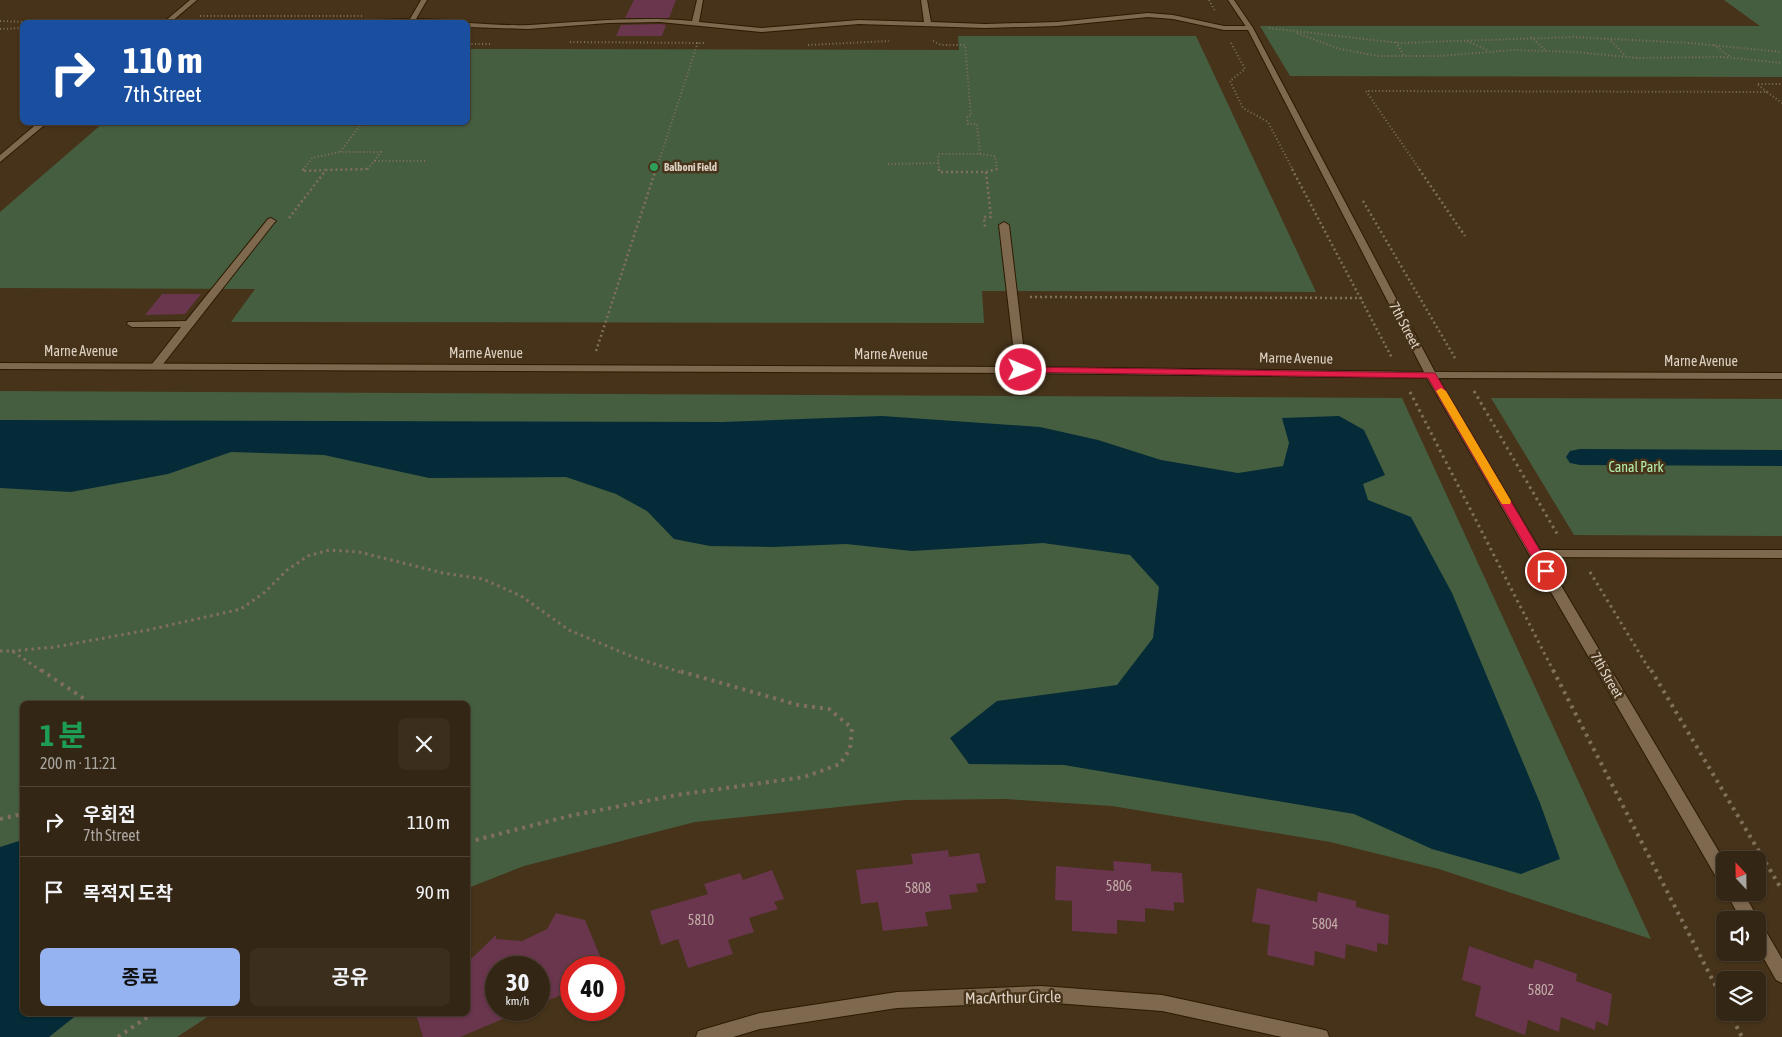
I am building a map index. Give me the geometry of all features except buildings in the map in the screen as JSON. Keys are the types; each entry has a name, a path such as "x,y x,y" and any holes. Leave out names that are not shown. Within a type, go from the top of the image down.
{"street":[{"path":"169,20 194,0"},
{"path":"413,20 424,0"},
{"path":"695,23 700,0"},
{"path":"924,0 928,24"},
{"name":"7th Street","path":"1231,0 1250,28 1431,375 1716,862"},
{"path":"591,14 592,22"},
{"path":"470,25 528,27 592,22 660,20 761,30 828,22 985,26 1065,23 1148,15 1173,17 1224,28 1250,28"},
{"path":"1057,16 1065,23"},
{"path":"0,159 40,125"},
{"path":"156,366 272,221"},
{"path":"1004,225 1021,370"},
{"path":"132,324 189,324"},
{"name":"Marne Avenue","path":"0,366 1021,370 1431,375 1782,376"},
{"path":"1536,554 1782,554"},
{"path":"1766,946 1782,975"},
{"name":"MacArthur Circle","path":"706,1037 760,1021 897,1000 1041,994 1162,1003 1320,1037"}],"path":[{"path":"1209,0 1245,69 1230,81 1243,108 1268,122 1362,298 1716,986"},
{"path":"194,16 367,16"},
{"path":"0,21 20,22"},
{"path":"0,29 20,28"},
{"path":"1250,28 1291,30 1328,36 1396,42 1467,41 1530,36 1713,44 1782,52"},
{"path":"1291,30 1358,54 1405,56 1545,50 1626,57 1730,57 1782,63"},
{"path":"1530,36 1545,50"},
{"path":"927,37 941,45 964,45 971,116 967,116 968,124 977,124 980,154"},
{"path":"1611,40 1626,57"},
{"path":"1467,41 1489,51"},
{"path":"596,352 698,42"},
{"path":"1396,42 1405,56"},
{"path":"1713,44 1730,57"},
{"path":"1782,84 1757,84 1782,104"},
{"path":"1465,236 1366,91 1767,92"},
{"path":"340,152 360,125"},
{"path":"340,152 380,152 374,160 367,170 302,171 312,158 340,152"},
{"path":"938,154 980,154 995,156 997,169 986,172 939,172 938,163 938,154"},
{"path":"374,160 425,161"},
{"path":"888,164 938,163"},
{"path":"283,225 326,170"},
{"path":"986,172 990,217 984,217 986,236"},
{"path":"1359,195 1558,535 1596,579 1782,890"},
{"path":"1012,297 1362,298"},
{"path":"0,651 12,652 56,647 148,630 241,609 265,592 287,570 308,556 329,550 359,552 442,573 483,580 521,596 569,630 633,657 716,684 798,705 828,709 852,728 850,750 840,764 804,777 686,794 569,816 470,841"},
{"path":"12,652 87,701"},
{"path":"0,820 20,815"},
{"path":"118,1037 149,1016"},
{"path":"1734,1021 1742,1037"}],"green space":[{"path":"1724,0 1782,0 1782,77 1290,76 1260,26 1760,26"},
{"name":"Balboni Field","path":"958,36 1196,36 1316,292 982,291 984,323 231,322 255,289 0,288 0,212 101,125 470,125 470,49 959,50"},
{"path":"0,391 1402,398 1651,939 1439,869 1330,842 1112,806 1005,799 906,800 695,822 524,866 470,887 470,701 20,701 20,1016 209,1016 177,1037 0,1037"},
{"name":"Canal Park","path":"1491,398 1782,399 1782,536 1574,535"}],"water":[{"path":"882,416 1040,427 1098,440 1161,460 1238,473 1283,466 1289,443 1282,418 1339,416 1364,430 1385,475 1363,484 1368,500 1411,517 1452,593 1540,803 1560,859 1521,874 1432,849 1354,814 1064,765 969,764 950,738 997,701 1117,685 1153,638 1159,587 1130,555 1043,543 912,551 846,544 773,547 710,546 674,539 647,511 616,494 566,477 429,478 324,455 231,452 168,474 71,492 0,488 0,420 722,422"},
{"path":"20,841 20,1016 75,1016 49,1037 0,1037 0,847"}],"waterway":[{"path":"1580,457 1782,458"}],"slow traffic":[{"path":"1441,391 1506,501"}],"place":[{"name":"Balboni Field","path":"654,167"}],"route":[{"path":"1021,370 1431,375 1546,571"}]}
